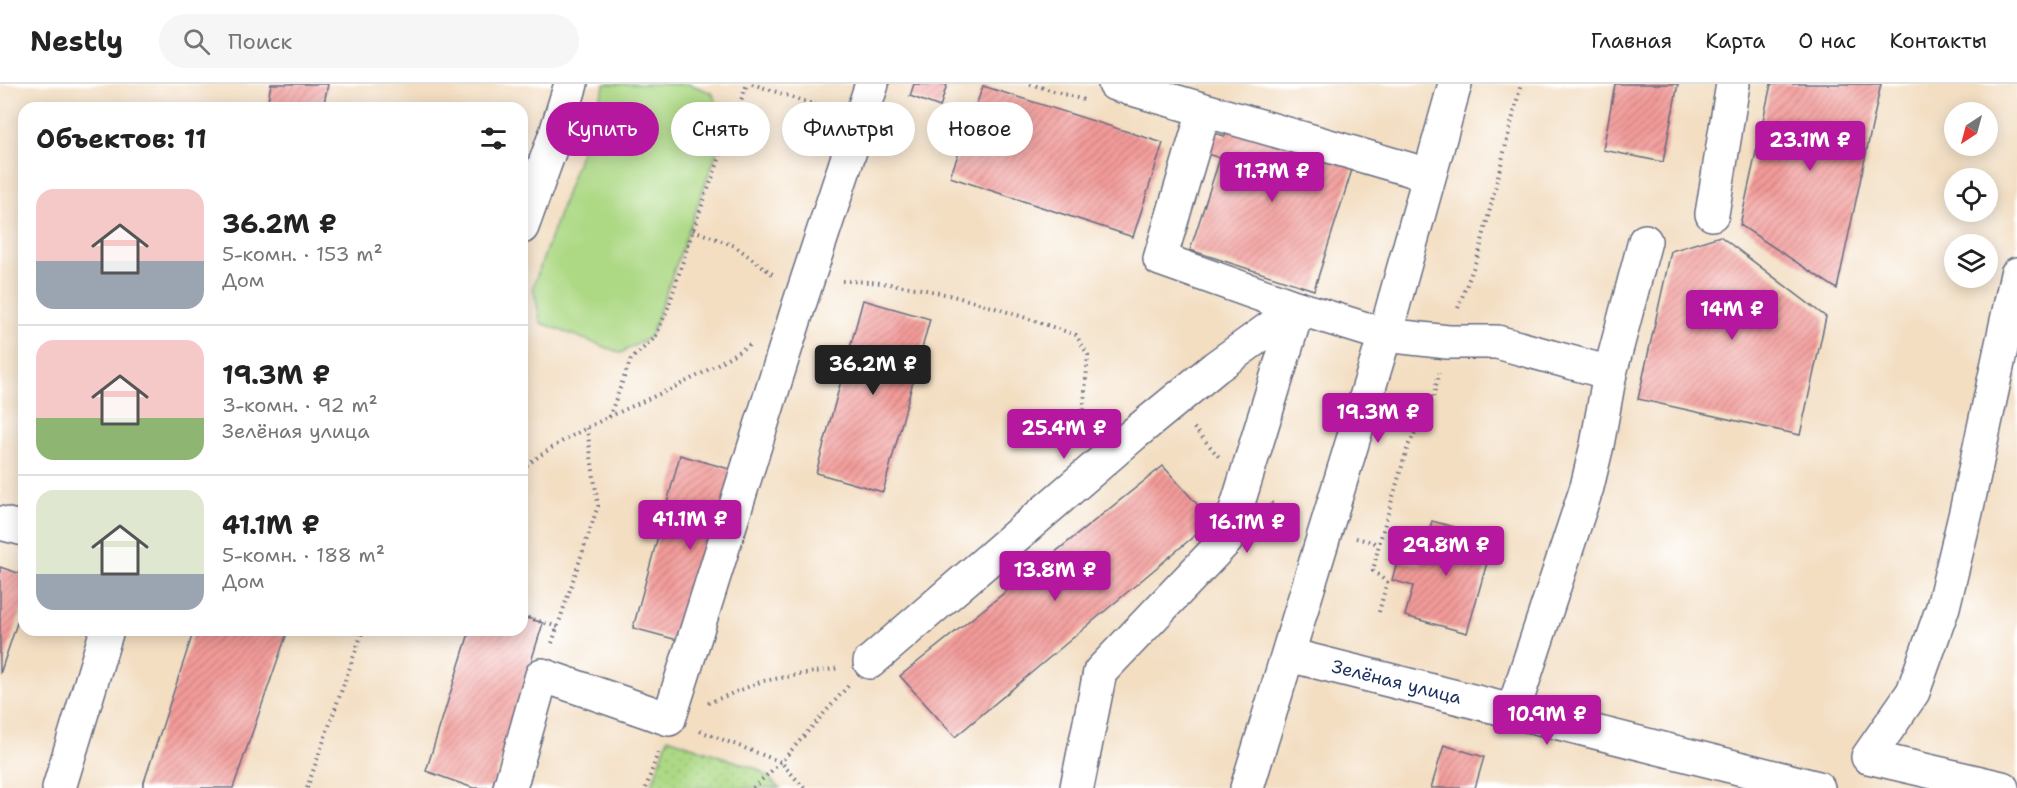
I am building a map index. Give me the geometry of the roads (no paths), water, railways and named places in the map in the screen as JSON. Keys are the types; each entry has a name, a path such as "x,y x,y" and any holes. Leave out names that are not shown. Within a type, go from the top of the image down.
{"street":[{"path":"528,210 556,134 571,84"},
{"path":"510,788 542,675 669,719 800,302 872,84"},
{"path":"1115,84 1429,175"},
{"path":"1247,788 1385,335 1455,84"},
{"path":"1712,214 1733,84"},
{"path":"1204,111 1160,259 1298,308 1385,335 1448,342 1497,342 1610,373"},
{"path":"1513,711 1587,487 1610,373 1645,241"},
{"path":"2002,788 1868,757 1913,692 1943,607 1966,512 2017,274"},
{"path":"870,662 1112,453 1216,367 1298,308"},
{"path":"1077,788 1100,672 1227,539 1298,308"},
{"path":"0,523 18,528"},
{"path":"59,788 104,636"},
{"name":"Зелёная улица","path":"1289,655 1818,788"}]}
